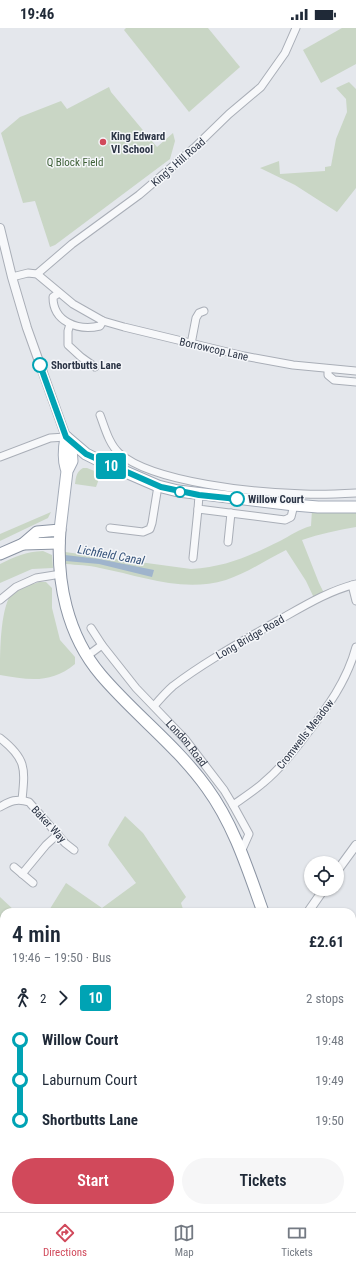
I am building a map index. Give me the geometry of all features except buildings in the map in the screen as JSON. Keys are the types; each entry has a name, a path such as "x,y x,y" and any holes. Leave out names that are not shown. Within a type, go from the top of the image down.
{"main road":[{"path":"66,437 86,454 160,486 199,495 294,505 356,506"},
{"path":"66,437 110,460 122,470"},
{"name":"London Road","path":"66,437 64,463 67,471 59,543 64,595 72,626 87,656 101,675 179,755 206,786 218,804 241,852 261,908"},
{"path":"67,471 74,464 80,461 98,460"},
{"path":"42,531 62,513"},
{"path":"0,554 23,544 33,534 42,531 60,530"},
{"path":"23,544 59,543"}],"street":[{"name":"King's Hill Road","path":"37,274 72,244 139,195 194,148 261,86 285,53 296,28"},
{"path":"0,228 27,328 66,437 50,438 0,457"},
{"path":"12,277 28,273 37,274"},
{"name":"Borrowcop Lane","path":"37,274 73,304 103,321 191,344 275,362 356,371"},
{"path":"59,293 53,297 53,306 62,318 70,324 93,328 100,326 103,321"},
{"path":"191,344 196,318 199,312 204,312"},
{"path":"70,324 68,331 68,345 95,368"},
{"path":"328,368 328,375 334,380 356,382"},
{"path":"100,415 113,445 119,453 135,463 164,474 208,484 281,493 356,493"},
{"path":"110,528 144,532 150,529 164,474"},
{"path":"193,558 199,495"},
{"path":"198,509 285,520 291,517 294,505"},
{"path":"228,542 231,513"},
{"path":"0,600 16,587 36,578 61,574"},
{"path":"354,585 356,601"},
{"name":"Long Bridge Road","path":"154,706 172,687 213,659 320,597 336,590 354,585"},
{"name":"London Road","path":"91,628 102,645 136,688 185,738 233,804 249,834 241,852"},
{"path":"87,656 102,645"},
{"name":"Cromwells Meadow","path":"233,804 263,783 285,762 330,704 343,682 354,656 356,647"},
{"path":"0,738 14,751 23,767 24,774 22,800"},
{"name":"Baker Way","path":"0,807 9,802 22,800 29,802 65,843 74,850"},
{"path":"22,874 46,845 58,834"},
{"path":"344,861 356,845"},
{"path":"14,868 33,883"},
{"path":"311,908 319,896"}],"green space":[{"path":"126,28 208,28 240,67 189,112 124,30"},
{"path":"342,28 356,28 356,64 321,83 303,50"},
{"path":"349,82 356,89 356,188 337,212 295,185 260,168 279,161 280,174 325,171 325,167 331,166 336,139 347,112 346,99 336,88"},
{"name":"Q Block Field","path":"109,87 111,92 157,147 173,133 175,141 170,159 55,245 50,247 35,201 23,203 1,133 20,117 61,101 67,109"},
{"path":"83,468 87,468 112,478 113,480 100,476 96,487 75,484 78,473"},
{"path":"312,510 356,510 356,527 329,532 302,540 324,593 314,598 306,581 286,550 234,577 210,584 194,585 162,582 96,567 66,564 65,552 191,569 216,566 248,556 311,526"},
{"path":"51,512 48,518 0,541 0,534"},
{"path":"43,551 52,555 53,568 32,569 0,583 0,564 21,555"},
{"path":"39,582 46,582 52,588 52,608 60,640 75,657 75,664 57,675 48,678 30,679 0,675 1,633 7,601 14,592"},
{"path":"125,816 143,833 186,897 181,903 183,908 102,908 136,883 108,845"},
{"path":"66,883 102,908 50,908"},
{"path":"0,897 12,908 0,908"}],"water":[{"path":"65,555 99,559 154,570 152,577 99,564 66,561"}],"bus line":[{"name":"10","path":"40,365 66,437 86,454 161,487 199,495 237,499"}],"place":[{"name":"King Edward VI School","path":"103,142"},
{"name":"Shortbutts Lane","path":"40,365"},
{"name":"Willow Court","path":"237,499"}],"water label":[{"name":"Lichfield Canal","path":"111,555"}]}
